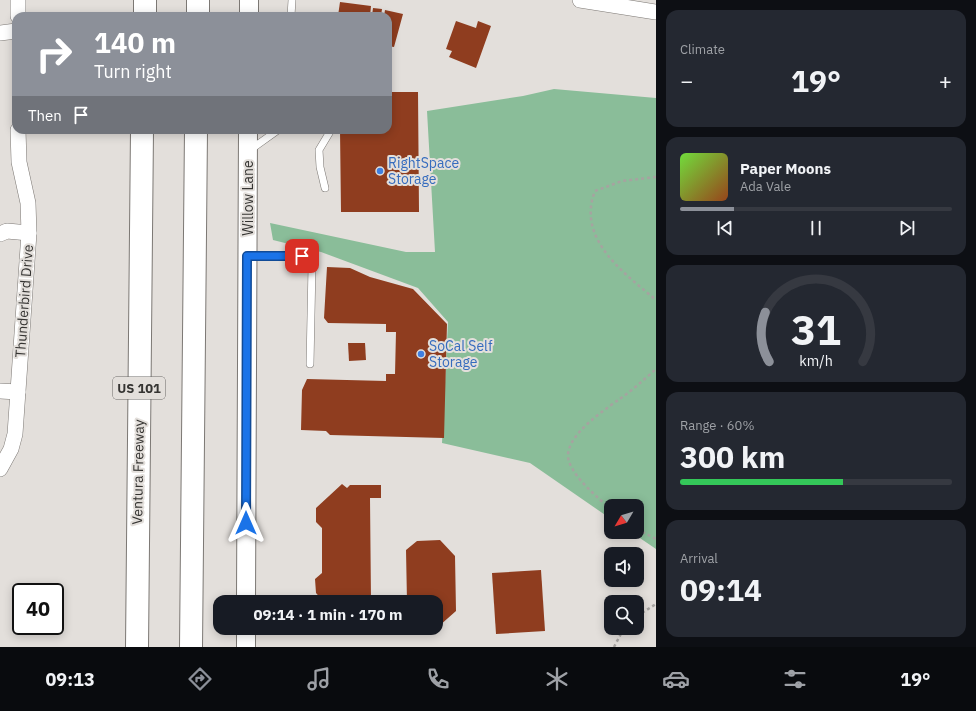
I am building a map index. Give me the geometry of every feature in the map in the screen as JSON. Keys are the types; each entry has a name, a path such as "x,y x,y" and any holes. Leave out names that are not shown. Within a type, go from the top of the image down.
{"highway":[{"path":"145,0 145,12"},
{"path":"198,0 198,12"},
{"name":"Ventura Freeway","path":"137,647 142,134"},
{"path":"191,647 196,134"}],"street":[{"path":"18,0 18,12"},
{"path":"249,0 249,12"},
{"path":"580,0 656,12"},
{"path":"0,33 12,32"},
{"name":"Thunderbird Drive","path":"0,469 11,449 16,434 29,233 28,203 19,162 18,134"},
{"name":"Willow Lane","path":"246,595 248,134"},
{"path":"0,234 7,231 29,233"},
{"path":"0,391 18,392"},
{"path":"246,635 246,647"}],"lane":[{"path":"291,12 292,0"},
{"path":"248,151 272,134"},
{"path":"324,188 320,167 319,150 329,134"},
{"path":"247,256 302,256 312,266 310,364"}],"path":[{"path":"656,177 622,181 595,191 591,202 590,214 592,226 606,253 630,280 656,300"},
{"path":"604,503 585,485 569,464 568,456 570,446 588,423 628,393 656,369"},
{"path":"644,533 656,539"},
{"path":"644,612 656,604"},
{"path":"614,647 620,635"}],"green space":[{"path":"554,89 656,98 656,549 641,539 644,539 644,499 604,499 604,514 530,463 442,443 448,322 418,288 321,252 273,240 270,223 406,252 435,252 427,111 523,96"}],"building":[{"path":"340,2 371,6 370,12 339,12"},
{"path":"373,8 382,9 382,12 372,12"},
{"path":"385,10 403,14 394,47 392,47 392,12 385,12"},
{"path":"456,21 476,28 478,21 491,26 476,68 449,57 452,51 446,49"},
{"name":"RightSpace Storage","path":"392,92 418,92 419,212 341,212 340,134 392,134"},
{"name":"SoCal Self Storage","path":"327,267 350,268 370,277 413,289 447,324 444,438 330,435 326,431 301,430 302,390 307,379 386,381 386,374 395,374 396,332 386,332 386,324 328,323 324,318"},
{"path":"348,343 365,343 366,360 349,361"},
{"path":"342,484 347,488 350,485 381,485 381,498 370,498 371,595 318,595 316,593 315,579 322,573 322,528 316,522 316,508"},
{"path":"440,540 455,556 456,611 443,622 443,595 407,595 406,550 417,541"},
{"path":"541,570 545,631 496,634 492,573"}],"place":[{"name":"RightSpace Storage","path":"380,171"},
{"name":"SoCal Self Storage","path":"421,354"}],"route":[{"path":"246,523 247,256 302,256"}]}
